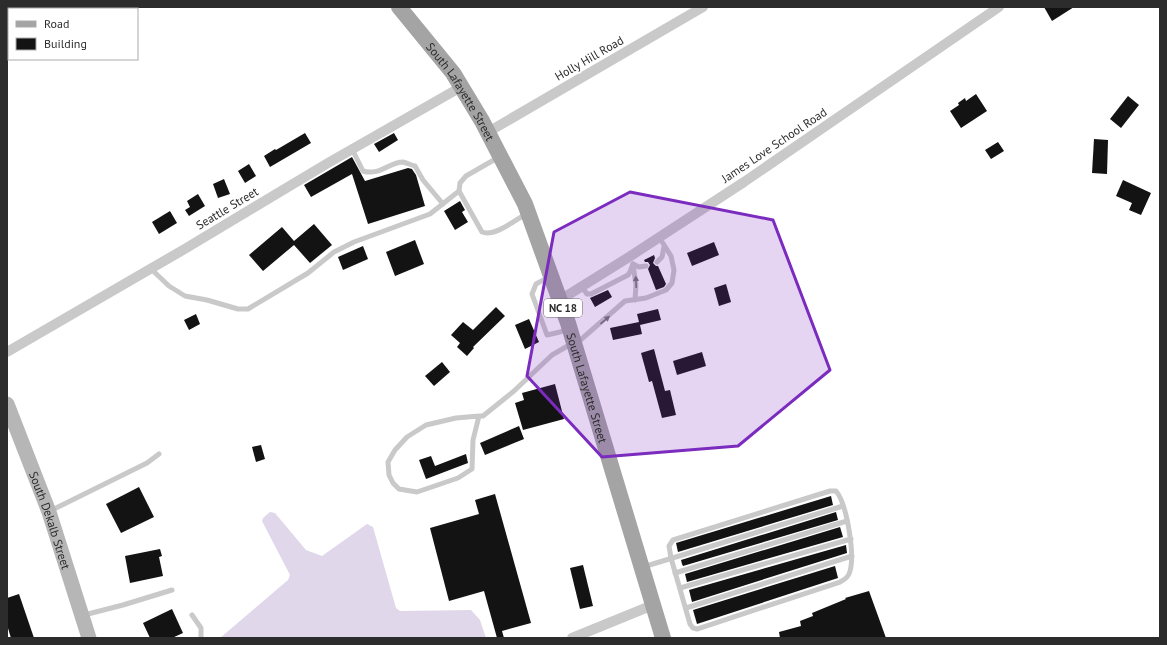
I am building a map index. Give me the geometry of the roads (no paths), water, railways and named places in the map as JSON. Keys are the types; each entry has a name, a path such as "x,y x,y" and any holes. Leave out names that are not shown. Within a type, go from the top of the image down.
{"main road":[{"name":"South Lafayette Street","path":"399,7 448,67 461,87 488,132 529,213 573,338 663,638"},
{"name":"South Dekalb Street","path":"7,404 49,512 83,615 89,638"}],"street":[{"name":"Holly Hill Road","path":"488,132 703,7"},
{"name":"James Love School Road","path":"560,300 631,261 661,242 1000,7"},
{"name":"Seattle Street","path":"7,352 352,149 461,87"},
{"path":"572,638 653,605"}],"lane":[{"path":"352,149 363,171 368,173 378,171 401,162 415,166 422,180 443,204"},
{"path":"500,156 466,176 460,183 459,191 482,232 486,234 493,233 529,213"},
{"path":"150,268 184,296 207,300 238,309 248,308 308,273 334,252 354,242 430,214 459,191"},
{"path":"657,262 662,257 661,242"},
{"path":"480,416 473,440 472,469 458,478 417,492 399,489 393,483 389,475 388,462 395,450 407,437 426,425 456,418 480,416 483,416 514,391 552,355 625,301 646,298 666,290 672,283 674,270 671,256 661,242"},
{"path":"631,261 636,286 635,300"},
{"path":"631,261 639,266 646,266"},
{"path":"552,276 536,284 532,294 547,335 560,332 573,338"},
{"path":"49,512 147,463 159,454"},
{"path":"830,491 836,491 843,506 846,521 851,539 852,556 849,574 844,580 697,629 692,627 671,558 669,546 675,538 830,491"},
{"path":"642,567 843,506"},
{"path":"675,573 846,521"},
{"path":"680,588 851,539"},
{"path":"686,608 852,556"},
{"path":"83,615 172,590"},
{"path":"192,615 201,628 201,638"}]}
